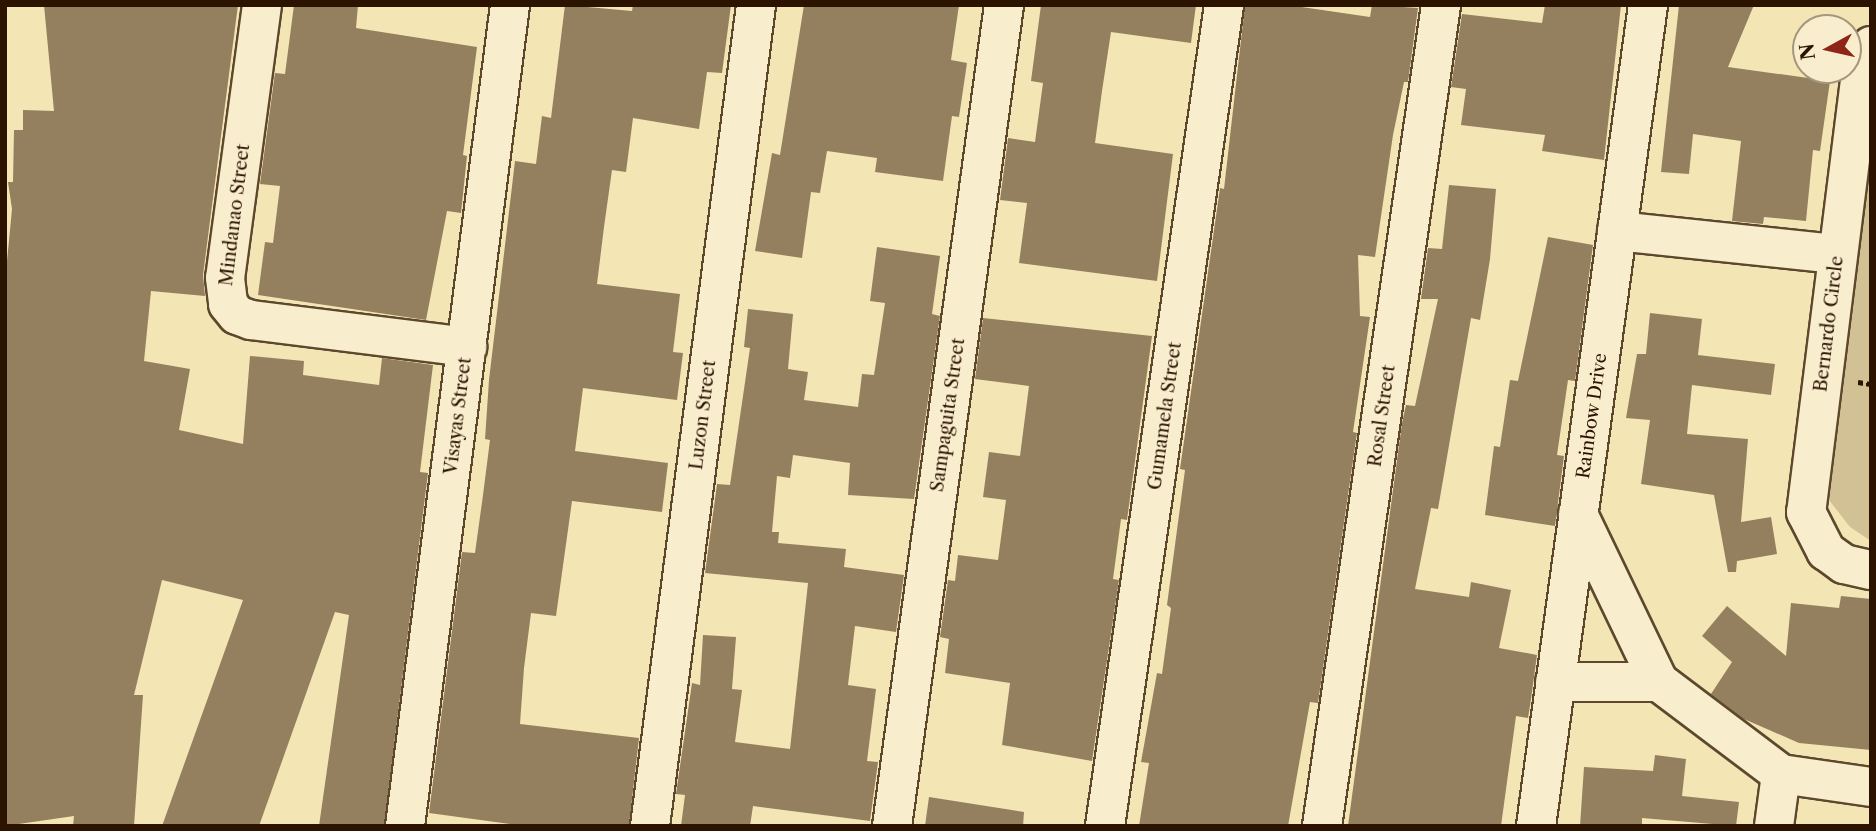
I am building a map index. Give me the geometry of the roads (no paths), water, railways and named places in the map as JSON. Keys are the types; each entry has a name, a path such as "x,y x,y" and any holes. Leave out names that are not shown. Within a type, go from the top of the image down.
{"street":[{"name":"Mindanao Street","path":"262,5 225,278 228,304 237,315 251,320 467,347"},
{"name":"Visayas Street","path":"405,826 510,5"},
{"name":"Luzon Street","path":"650,826 756,5"},
{"name":"Sampaguita Street","path":"892,826 1004,5"},
{"name":"Gumamela Street","path":"1105,826 1224,5"},
{"name":"Rosal Street","path":"1322,826 1441,5"},
{"name":"Rainbow Drive","path":"1536,826 1648,5"},
{"name":"Bernardo Circle","path":"1871,46 1864,56 1806,512 1826,551 1843,564 1871,570"},
{"path":"1617,231 1837,254"},
{"path":"1578,514 1659,682 1781,774 1871,787"},
{"path":"1556,682 1659,682"},
{"path":"1774,826 1781,774"}]}
